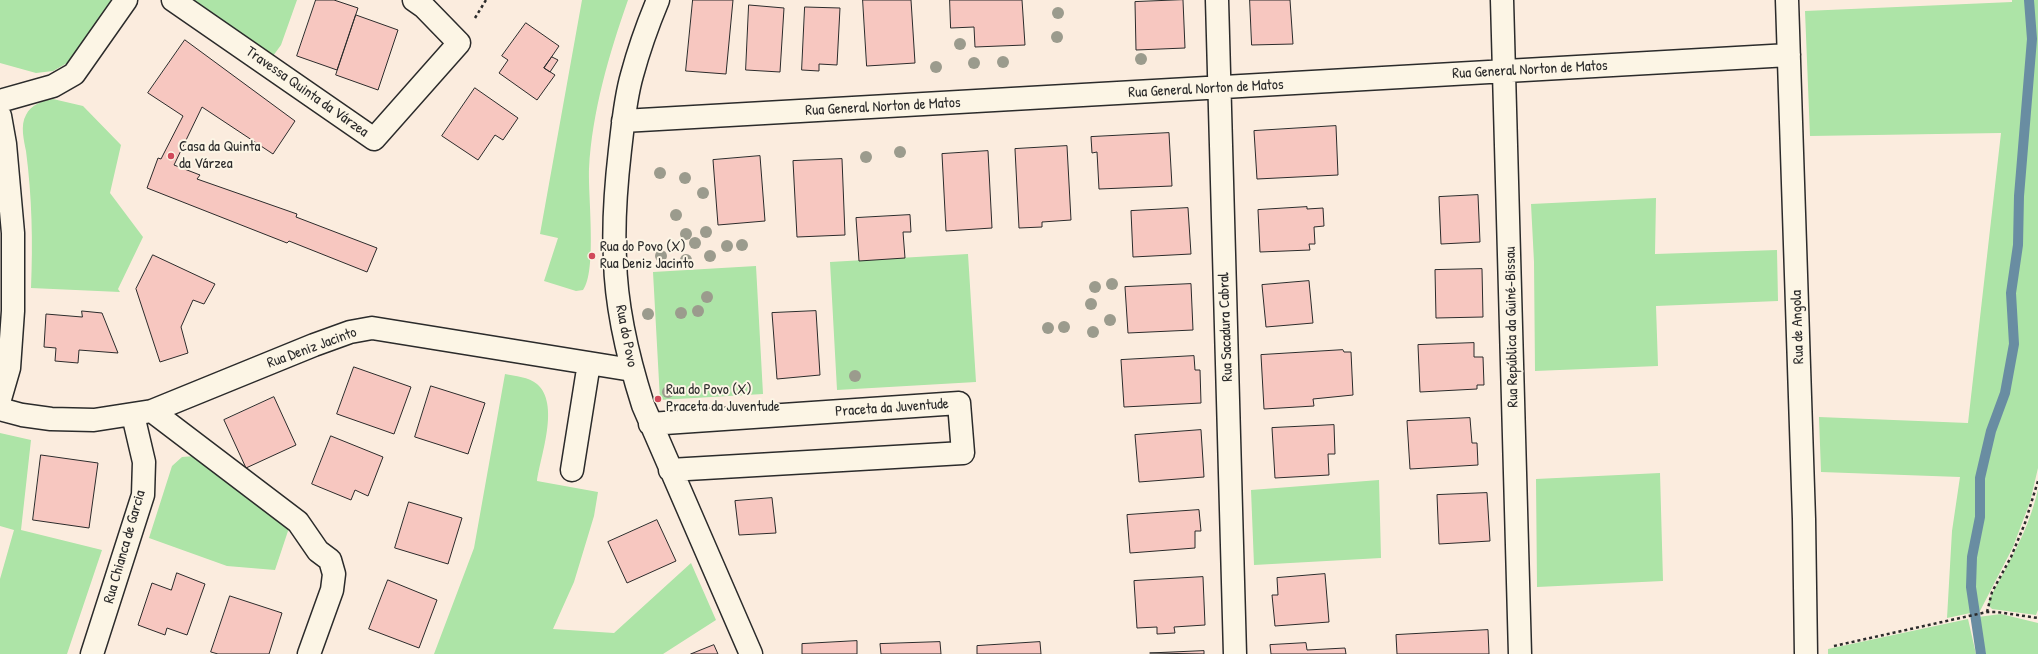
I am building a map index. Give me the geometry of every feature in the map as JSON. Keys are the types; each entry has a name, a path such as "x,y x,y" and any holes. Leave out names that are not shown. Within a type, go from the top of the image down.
{"street":[{"path":"0,101 53,86 74,74 126,0"},
{"name":"Travessa Quinta da Várzea","path":"173,0 374,139 460,43 424,7 414,0"},
{"name":"Rua do Povo","path":"658,0 631,76 623,121 618,171 614,258 622,321 632,370 650,424 751,654"},
{"name":"Rua Sacadura Cabral","path":"1217,0 1235,654"},
{"name":"Rua República da Guiné-Bissau","path":"1502,0 1520,654"},
{"name":"Rua de Angola","path":"1787,0 1804,519 1806,653"},
{"name":"Rua General Norton de Matos","path":"623,121 1789,55"},
{"path":"0,116 13,233 13,311 9,368 0,399"},
{"name":"Rua Deniz Jacinto","path":"0,410 51,419 94,420 142,413 314,345 350,332 372,328 632,370"},
{"path":"572,470 589,363"},
{"name":"Praceta da Juventude","path":"650,424 959,403 963,453 670,470"},
{"path":"142,413 298,522 318,551 330,560 334,574 332,590 310,654"},
{"name":"Rua Chianca de Garcia","path":"92,654 143,495 144,462 142,413"}],"path":[{"path":"1987,612 1992,592 2011,557 2025,523 2038,481"},
{"path":"1806,653 1987,612 2038,618"}],"green space":[{"path":"0,0 117,0 69,62 53,71 36,73 0,63"},
{"path":"190,0 297,0 281,45 273,56"},
{"path":"582,0 628,0 602,83 594,126 589,169 591,233 590,267 587,281 583,290 576,291 544,281 558,238 540,234"},
{"path":"2012,0 2038,0 2038,468 2030,502 2013,547 1980,611 1947,618 1952,531 1960,477 1821,472 1819,417 1968,423 2001,133 1810,136 1805,11 2012,2"},
{"path":"53,99 83,106 121,145 110,193 143,237 118,289 120,292 31,288 31,202 23,123 28,111 31,108 41,102"},
{"path":"1656,198 1655,254 1777,250 1778,301 1656,306 1658,366 1535,371 1534,262 1531,204"},
{"path":"968,254 976,382 837,390 830,262"},
{"path":"756,266 763,394 660,400 653,272"},
{"path":"505,374 530,380 537,384 544,393 548,416 547,430 537,481 598,492 594,516 574,582 553,629 614,633 691,563 716,620 663,654 434,654 474,548"},
{"path":"0,433 31,440 21,530 102,550 67,654 0,654 0,579 14,530 0,526"},
{"path":"195,456 290,525 275,570 227,566 149,538 172,466 182,457"},
{"path":"1660,473 1663,581 1537,587 1536,479"},
{"path":"1379,480 1381,558 1254,565 1251,490"},
{"path":"2038,489 2038,610 2036,615 1992,609 1988,605 1989,600 2024,533"},
{"path":"2001,614 2038,623 2038,654 1986,654 1978,617"},
{"path":"1968,619 1976,654 1828,654 1828,649"}],"building":[{"path":"316,0 334,0 358,8 337,70 297,56"},
{"path":"693,0 733,0 726,74 686,71"},
{"path":"863,0 911,0 915,63 867,66"},
{"path":"950,0 1022,0 1025,45 975,47 974,27 951,28"},
{"path":"1183,0 1185,48 1136,50 1135,2"},
{"path":"1250,0 1290,0 1293,44 1252,45"},
{"path":"749,5 784,8 780,72 746,70"},
{"path":"805,7 840,8 837,65 819,64 819,71 802,70"},
{"path":"356,15 398,30 378,90 336,75"},
{"path":"526,23 559,46 544,68 555,75 537,100 499,73 508,60 502,56"},
{"name":"Casa da Quinta da Várzea","path":"185,40 295,121 273,154 202,107 174,165 200,175 197,179 297,214 296,217 377,248 367,272 289,241 287,243 147,188 158,158 161,159 183,116 148,93"},
{"path":"552,57 558,60 550,72 544,68"},
{"path":"475,88 518,118 503,140 495,135 478,160 442,136"},
{"path":"1336,126 1338,175 1257,179 1254,131"},
{"path":"1169,133 1172,186 1099,189 1097,152 1092,153 1091,137"},
{"path":"1067,146 1071,220 1042,222 1042,227 1019,228 1015,149"},
{"path":"988,151 992,228 946,231 942,154"},
{"path":"760,156 765,221 718,225 713,160"},
{"path":"842,159 845,235 797,237 793,161"},
{"path":"1478,195 1480,242 1441,244 1439,197"},
{"path":"1307,207 1307,209 1323,208 1324,226 1314,227 1315,244 1309,244 1310,250 1260,252 1258,210"},
{"path":"1188,208 1191,254 1133,257 1131,211"},
{"path":"910,215 911,232 903,232 905,258 859,261 856,218"},
{"path":"153,255 215,284 204,304 193,300 181,327 188,353 160,362 136,289"},
{"path":"1482,269 1483,317 1436,318 1435,270"},
{"path":"1309,281 1313,323 1266,327 1262,285"},
{"path":"1191,284 1193,330 1128,333 1125,287"},
{"path":"82,311 102,313 118,353 79,350 78,363 55,361 56,348 44,347 46,314 82,317"},
{"path":"816,311 820,375 777,379 772,313"},
{"path":"1474,343 1474,357 1483,357 1484,385 1477,385 1477,389 1420,392 1418,345"},
{"path":"1343,350 1344,352 1351,352 1353,395 1313,399 1314,406 1264,409 1261,355"},
{"path":"1194,356 1195,370 1200,370 1201,403 1124,407 1121,360"},
{"path":"354,367 411,387 394,434 337,414"},
{"path":"431,386 485,403 468,454 415,437"},
{"path":"274,397 296,445 246,468 224,420"},
{"path":"1470,418 1472,443 1477,443 1478,465 1410,469 1407,421"},
{"path":"1334,425 1335,454 1328,454 1329,475 1275,478 1272,428"},
{"path":"1201,430 1204,477 1139,482 1135,435"},
{"path":"331,436 383,457 368,496 355,490 351,500 312,484"},
{"path":"41,455 98,463 89,528 33,520"},
{"path":"1487,493 1490,541 1439,544 1437,495"},
{"path":"772,498 776,533 739,535 735,501"},
{"path":"409,502 462,518 448,564 395,548"},
{"path":"1199,510 1201,531 1195,531 1195,548 1130,553 1127,515"},
{"path":"657,520 676,561 627,583 608,542"},
{"path":"177,573 205,584 187,635 167,628 165,635 138,625 152,583 171,590"},
{"path":"1325,574 1329,622 1275,626 1272,595 1278,595 1277,578"},
{"path":"1203,577 1205,625 1174,627 1175,633 1157,634 1157,627 1137,628 1134,581"},
{"path":"388,580 437,600 419,648 369,629"},
{"path":"230,596 282,613 269,654 218,654 211,652"},
{"path":"1488,630 1489,654 1397,654 1396,635"},
{"path":"857,641 857,654 802,654 802,644"},
{"path":"940,642 941,654 881,654 880,644"},
{"path":"1040,642 1041,654 977,654 977,646"},
{"path":"1306,643 1307,650 1345,648 1346,654 1271,654 1270,645"},
{"path":"714,645 718,654 691,654"},
{"path":"1204,651 1204,654 1150,653"}],"waterway":[{"path":"1981,654 1971,587 1972,557 1980,517 1980,478 1991,431 2005,393 2014,344 2011,293 2018,245 2019,196 2032,39 2029,0"}],"place":[{"name":"Casa da Quinta da Várzea","path":"171,156"},
{"name":"Rua do Povo (X) Rua Deniz Jacinto","path":"592,256"},
{"name":"Rua do Povo (X) Praceta da Juventude","path":"658,399"}]}
